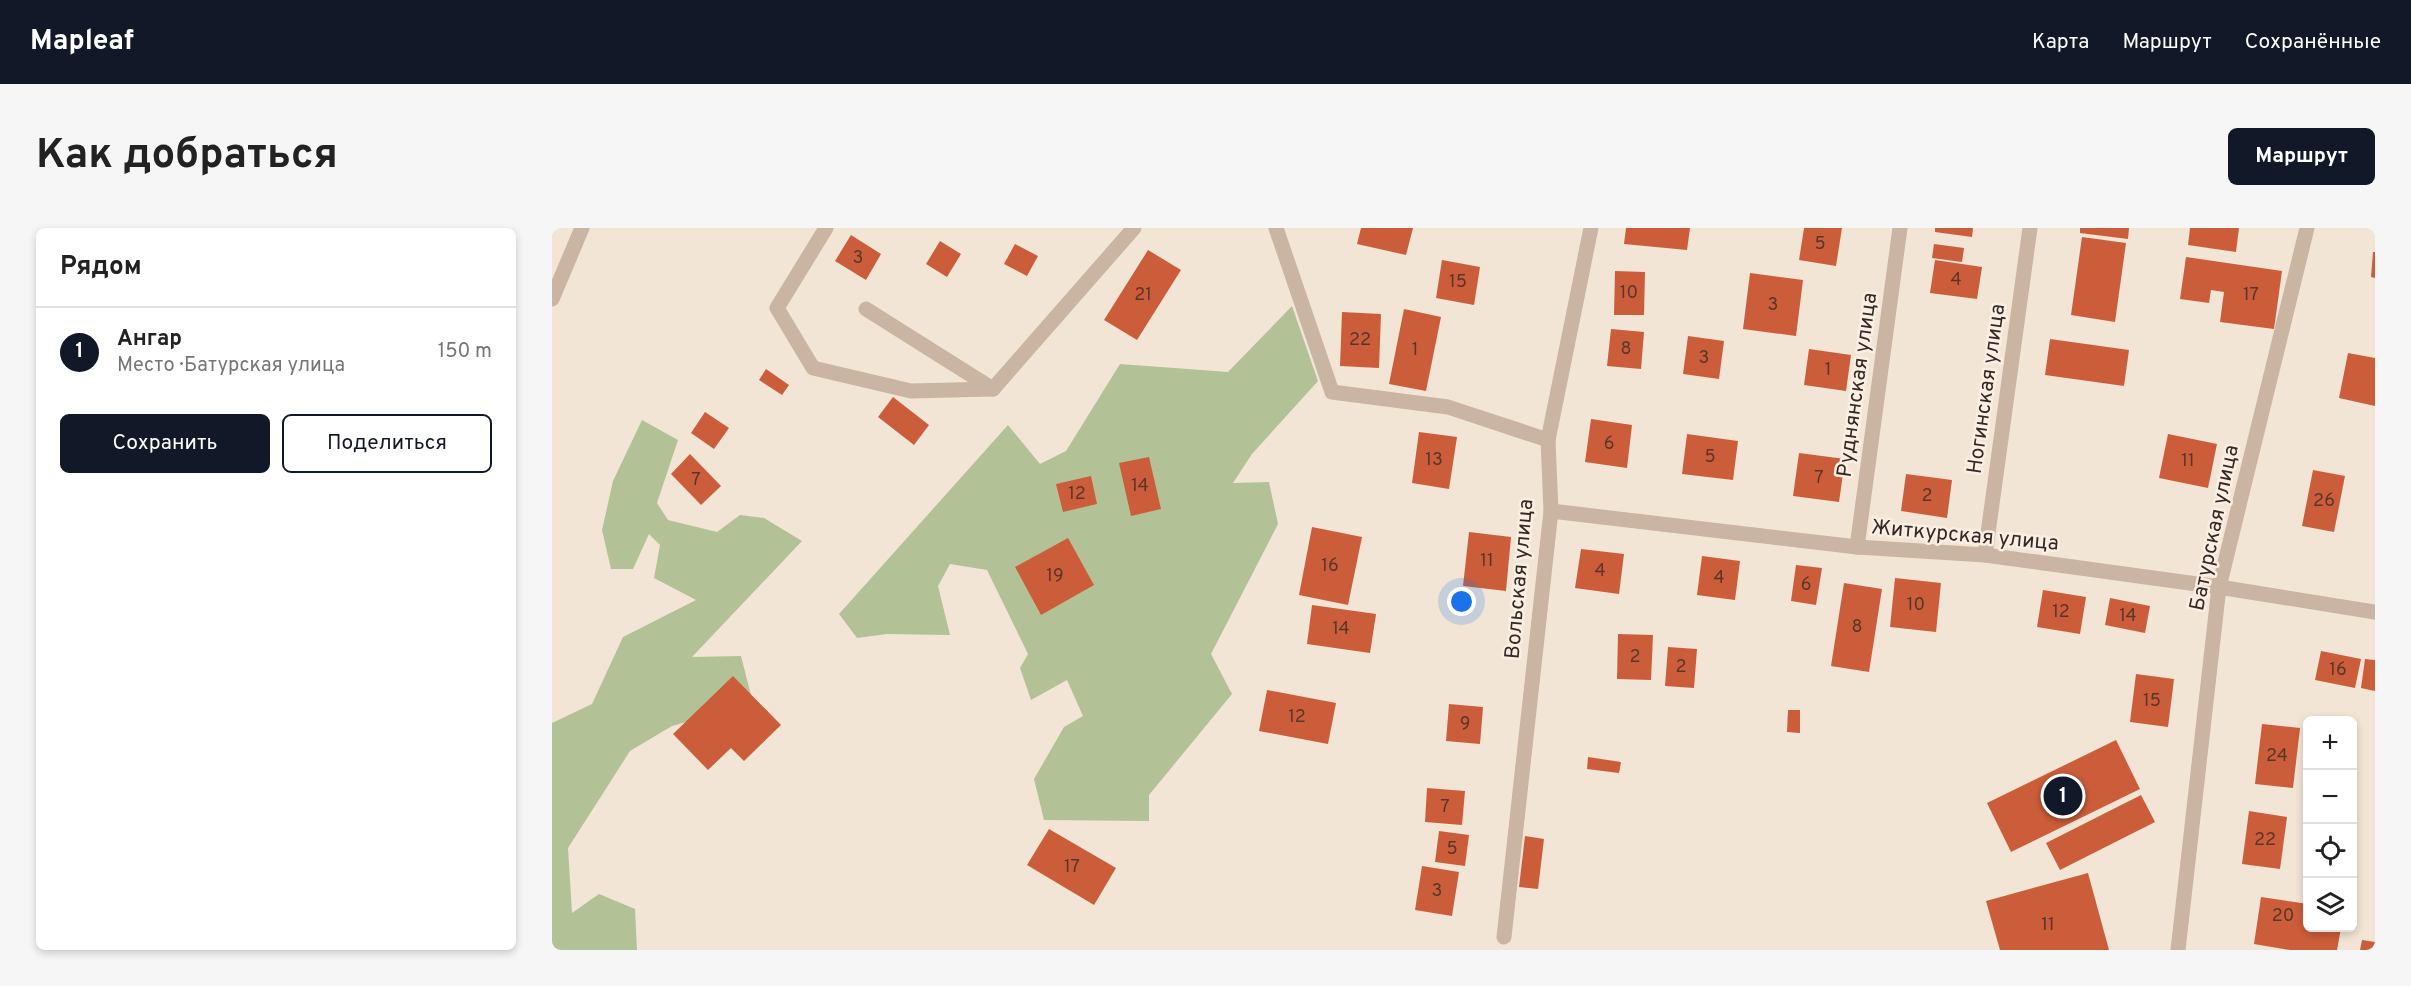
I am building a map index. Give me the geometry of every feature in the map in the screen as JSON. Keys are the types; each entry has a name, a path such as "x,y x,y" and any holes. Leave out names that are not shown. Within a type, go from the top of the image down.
{"street":[{"path":"552,299 582,228"},
{"path":"826,228 777,308 813,369 911,391 993,389 1134,228"},
{"path":"1276,228 1332,392 1448,407 1548,440"},
{"name":"Вольская улица","path":"1504,937 1551,510 1548,440 1591,228"},
{"name":"Руднянская улица","path":"1857,547 1900,228"},
{"name":"Ногинская улица","path":"1985,555 2030,228"},
{"name":"Батурская улица","path":"2178,950 2220,587 2307,228"},
{"path":"866,309 993,389"},
{"name":"Житкурская улица","path":"1551,510 1857,547 1985,555 2220,587 2375,612"}],"green space":[{"path":"1292,306 1318,381 1252,454 1233,483 1269,482 1278,524 1211,654 1232,694 1149,795 1149,821 1044,820 1034,779 1064,727 1083,716 1067,680 1031,700 1020,668 1028,654 987,570 950,564 938,586 950,635 887,634 857,638 839,614 1008,425 1040,464 1066,451 1120,364 1228,372"},
{"path":"642,420 678,440 657,503 668,520 717,532 740,515 764,518 802,541 692,657 741,656 753,703 672,726 630,751 568,848 572,913 599,894 635,909 637,950 552,950 552,723 592,704 623,637 696,600 654,578 660,545 649,534 633,569 611,569 602,530 613,481"}],"building":[{"path":"1361,228 1413,228 1406,255 1357,244"},
{"path":"1626,228 1690,228 1687,250 1624,244"},
{"path":"1804,228 1842,228 1836,266 1799,260"},
{"path":"1935,228 1973,228 1972,237 1935,232"},
{"path":"2080,228 2129,228 2128,239 2080,233"},
{"path":"2190,228 2239,228 2236,252 2188,245"},
{"path":"851,235 881,254 866,280 835,261"},
{"path":"2082,237 2126,243 2115,322 2071,315"},
{"path":"940,241 961,254 947,277 926,264"},
{"path":"1015,244 1038,256 1027,276 1004,264"},
{"path":"1934,244 1964,248 1962,262 1932,258"},
{"path":"1148,250 1181,270 1137,340 1104,320"},
{"path":"2373,252 2375,252 2375,278 2371,277"},
{"path":"2186,257 2282,271 2274,329 2220,322 2224,292 2211,290 2209,303 2180,299"},
{"path":"1442,260 1480,267 1474,305 1436,298"},
{"path":"1935,260 1982,267 1977,299 1930,293"},
{"path":"1615,271 1645,272 1644,315 1614,315"},
{"path":"1750,273 1803,280 1796,336 1743,329"},
{"path":"1404,309 1441,317 1426,391 1389,384"},
{"path":"1342,312 1381,314 1379,368 1340,366"},
{"path":"1611,329 1644,332 1641,369 1607,366"},
{"path":"1688,336 1724,341 1719,379 1683,374"},
{"path":"2050,339 2129,350 2124,386 2045,375"},
{"path":"1809,349 1851,355 1846,391 1804,385"},
{"path":"2348,353 2375,358 2375,406 2339,398"},
{"path":"766,369 789,385 782,395 759,380"},
{"path":"893,397 929,425 914,445 878,417"},
{"path":"705,412 729,428 714,449 691,433"},
{"path":"1591,419 1632,425 1627,468 1585,462"},
{"path":"1419,432 1457,437 1449,489 1412,483"},
{"path":"1687,434 1738,441 1733,480 1682,474"},
{"path":"2168,434 2217,444 2208,488 2159,478"},
{"path":"1799,453 1845,459 1839,502 1793,496"},
{"path":"690,454 721,486 701,505 671,474"},
{"path":"1149,457 1161,509 1131,516 1119,463"},
{"path":"2313,470 2345,476 2334,532 2302,526"},
{"path":"1906,474 1952,480 1947,518 1901,511"},
{"path":"1091,476 1097,504 1063,512 1056,484"},
{"path":"1312,527 1362,537 1348,605 1299,595"},
{"path":"1469,532 1511,537 1506,591 1463,586"},
{"path":"1068,538 1094,585 1041,615 1015,567"},
{"path":"1581,549 1624,554 1619,594 1575,588"},
{"path":"1702,556 1740,561 1735,600 1697,595"},
{"path":"1796,565 1822,568 1816,605 1791,601"},
{"path":"1895,578 1941,583 1936,632 1890,627"},
{"path":"1844,583 1882,589 1869,672 1831,666"},
{"path":"2043,590 2086,597 2080,634 2037,627"},
{"path":"2110,598 2150,606 2145,633 2105,625"},
{"path":"1312,605 1376,614 1370,653 1307,644"},
{"path":"1618,634 1653,635 1651,680 1617,679"},
{"path":"1668,647 1697,649 1694,688 1665,686"},
{"path":"2321,651 2361,659 2355,688 2315,680"},
{"path":"2365,659 2375,660 2375,691 2361,688"},
{"path":"2136,674 2174,679 2168,727 2130,722"},
{"path":"733,676 781,725 744,761 731,748 708,770 673,734"},
{"path":"1267,690 1336,703 1328,744 1259,731"},
{"path":"1449,704 1483,707 1480,744 1446,741"},
{"path":"1788,710 1800,710 1800,733 1787,732"},
{"path":"2262,724 2300,728 2293,788 2255,784"},
{"path":"2116,740 2140,789 2011,852 1987,803"},
{"path":"1588,757 1621,762 1619,773 1587,769"},
{"path":"1427,788 1465,791 1462,825 1425,822"},
{"path":"2141,795 2155,822 2060,870 2046,843"},
{"path":"2249,811 2287,817 2280,869 2242,864"},
{"path":"1049,829 1116,868 1094,905 1027,865"},
{"path":"1439,831 1469,835 1465,866 1435,862"},
{"path":"1525,836 1544,839 1538,889 1519,887"},
{"path":"1422,866 1459,872 1452,916 1415,910"},
{"path":"2088,873 2109,950 2000,950 1986,901"},
{"path":"2261,897 2303,903 2303,932 2340,932 2337,950 2290,950 2254,944"},
{"path":"2362,940 2375,942 2375,950 2360,950"}],"place":[{"name":"Ангар","path":"2063,796"}]}
